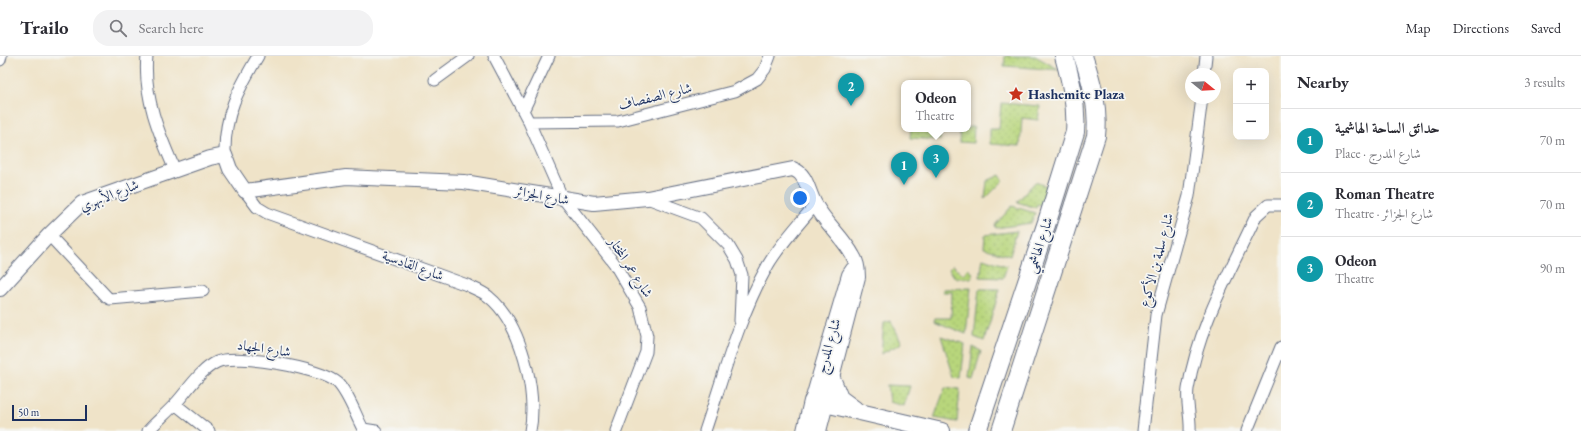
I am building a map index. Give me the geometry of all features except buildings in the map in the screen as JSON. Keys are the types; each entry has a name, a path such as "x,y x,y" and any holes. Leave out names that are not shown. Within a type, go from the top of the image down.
{"main road":[{"name":"شارع الهاشمي","path":"979,426 1047,222 1075,132 1076,118 1072,83 1064,56"},
{"name":"شارع الهاشمي","path":"1001,431 1096,136 1098,121 1094,93 1083,56"},
{"path":"832,378 840,398 856,410"},
{"path":"818,407 856,410 942,431"},
{"path":"818,407 818,431"},
{"path":"818,407 910,431"},
{"name":"شارع المدرج","path":"805,431 818,407"},
{"path":"964,431 979,426"}],"street":[{"path":"0,60 1,56"},
{"path":"147,56 147,83 155,121 175,170"},
{"path":"225,155 225,138 230,110 238,90 258,56"},
{"path":"435,80 468,56"},
{"name":"شارع عمر المختار","path":"494,56 529,122 562,197 614,263 640,307 647,336 646,352 616,431"},
{"path":"523,111 549,56"},
{"name":"شارع الصفصاف","path":"529,122 618,121 735,91 756,79 765,69 770,56"},
{"path":"1205,68 1206,56"},
{"name":"شارع سلمة بن الأكوع","path":"1143,431 1156,315 1190,190 1201,104"},
{"name":"شارع الأبهري","path":"0,289 49,235 82,203 175,170 225,155"},
{"name":"شارع القادسية","path":"225,155 230,169 245,191 257,207 268,213 467,285 490,297 512,329 529,375 533,401 530,431"},
{"name":"شارع الجزائر","path":"245,191 346,177 464,182 594,203 647,198 793,169 803,177 815,205"},
{"path":"647,198 701,218 728,245 737,260 742,275 739,328"},
{"path":"705,431 739,328 768,265 787,238 815,205"},
{"name":"شارع المدرج","path":"815,205 853,255 858,277 832,378 818,407"},
{"path":"1190,431 1188,390 1196,354 1210,314 1256,216 1268,205 1281,205"},
{"path":"49,235 101,292 110,298 203,291"},
{"name":"شارع المدرج","path":"818,407 849,275 856,264"},
{"path":"1247,431 1281,347"},
{"name":"شارع الجهاد","path":"148,431 175,404 195,379 215,362 227,358 281,364 327,376 337,383 346,395 362,430 376,431"},
{"path":"175,404 209,431"}],"green space":[{"path":"1005,56 1035,56 1060,70 1004,66"},
{"path":"1001,103 1040,106 1038,120 1022,118 1020,146 990,144 990,129 999,129"},
{"path":"971,127 974,127 973,143 959,142 960,132 971,132"},
{"path":"911,132 941,132 940,140 910,138"},
{"path":"1000,175 1003,181 985,199 987,181"},
{"path":"1035,182 1049,187 1043,206 1037,204 1036,208 1017,202"},
{"path":"1012,206 1035,213 1031,223 996,228 995,225"},
{"path":"1017,231 1010,256 984,248 985,235"},
{"path":"983,258 1007,266 1003,278 980,277"},
{"path":"953,265 963,275 968,269 973,273 972,278 955,278 949,269"},
{"path":"971,288 966,334 934,321 935,318 951,318 952,292 943,292 943,289"},
{"path":"979,289 1000,289 984,341 974,337"},
{"path":"891,321 902,343 881,354 884,323"},
{"path":"941,336 965,344 961,378 954,377"},
{"path":"973,347 981,351 973,379 969,378"},
{"path":"887,385 910,386 904,406 889,402"},
{"path":"945,388 960,389 957,422 934,418"}],"place":[{"name":"Hashemite Plaza","path":"1016,94"},
{"name":"Roman Theatre","path":"851,106"},
{"name":"Odeon","path":"936,178"},
{"name":"حدائق الساحة الهاشمية","path":"904,185"}]}
